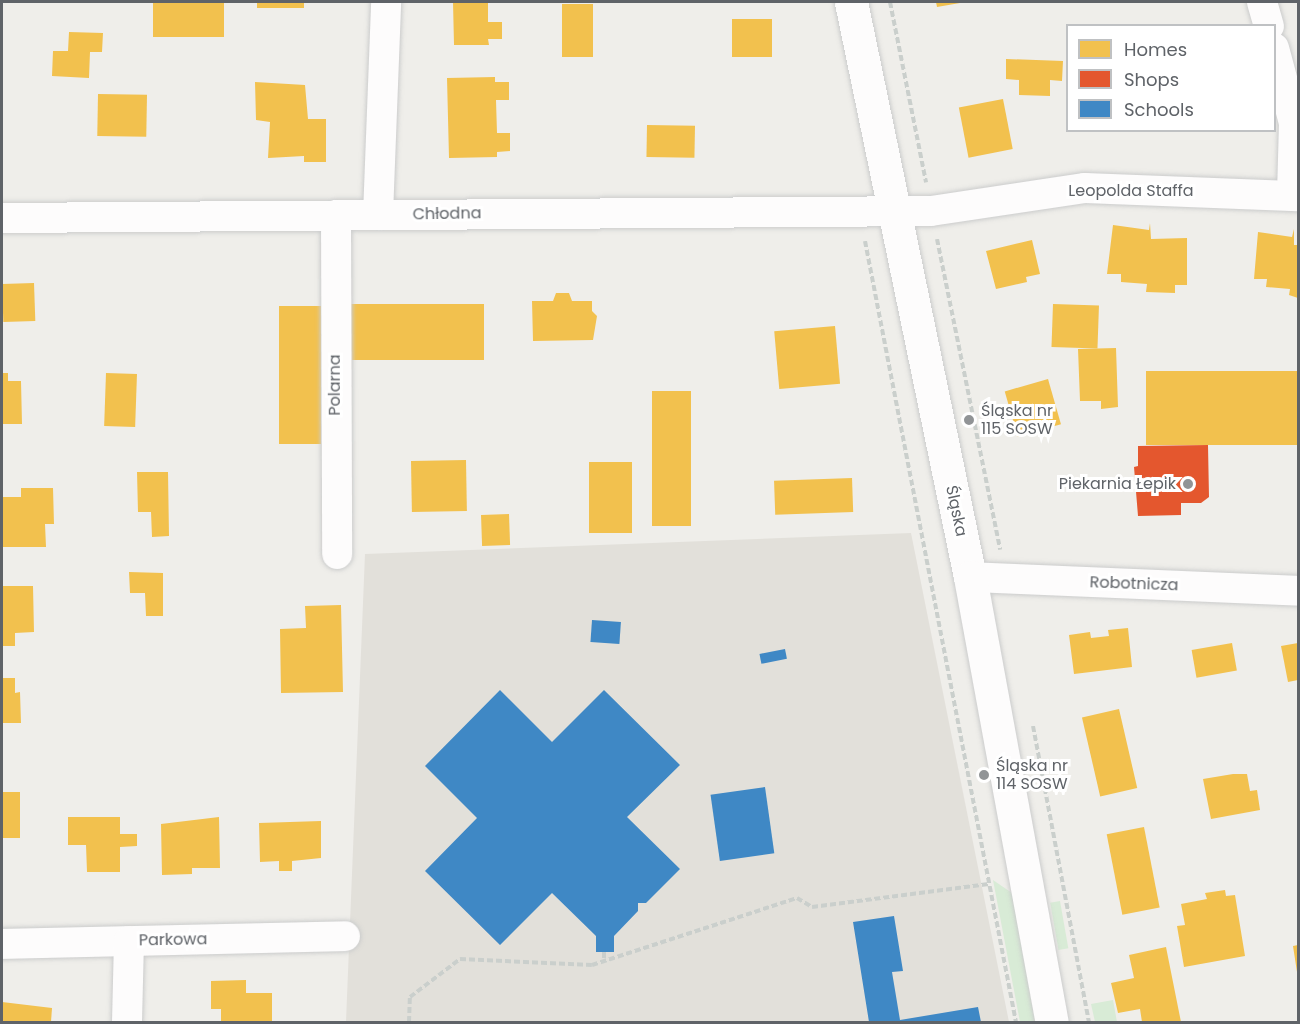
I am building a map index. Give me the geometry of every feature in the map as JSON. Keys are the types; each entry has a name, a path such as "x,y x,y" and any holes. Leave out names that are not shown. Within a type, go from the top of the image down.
{"street":[{"path":"378,215 386,2"},
{"name":"Śląska","path":"851,2 970,577 1052,1023"},
{"path":"1262,2 1268,24"},
{"path":"1276,52 1294,123 1295,195"},
{"name":"Leopolda Staffa","path":"893,210 932,210 1085,188 1295,195"},
{"name":"Chłodna","path":"2,218 893,210"},
{"name":"Polarna","path":"336,215 338,554"},
{"name":"Robotnicza","path":"970,577 1299,591"},
{"name":"Parkowa","path":"2,944 345,936"},
{"path":"127,1023 129,941"}],"path":[{"path":"890,2 1000,552"},
{"path":"863,230 1016,1023"},
{"path":"1032,721 1089,1023"},
{"path":"409,1023 410,998 460,958 604,962 797,898 812,907 989,884"},
{"path":"604,952 604,962"}],"shaded area":[{"path":"911,533 1009,1022 346,1022 365,554"}],"green space":[{"path":"993,880 1012,893 1035,1022 1020,1022"},
{"path":"1060,901 1068,948 1058,950 1050,903"},
{"path":"1113,1000 1117,1022 1095,1022 1091,1004"}],"building: Homes":[{"path":"153,2 224,2 224,37 153,37"},
{"path":"257,2 304,2 304,8 257,8"},
{"path":"453,2 488,2 488,22 502,22 502,39 488,39 489,45 454,45"},
{"path":"936,2 960,2 960,3 937,7"},
{"path":"562,4 593,4 593,57 562,57"},
{"path":"732,19 772,19 772,57 732,57"},
{"path":"69,32 103,33 102,52 90,52 89,78 52,76 53,51 68,51"},
{"path":"1006,59 1063,61 1062,81 1050,80 1050,96 1019,95 1019,80 1006,79"},
{"path":"495,77 495,82 509,82 509,100 496,100 497,133 510,133 510,151 497,152 497,157 449,158 447,78"},
{"path":"255,82 305,85 308,119 326,119 326,162 304,162 304,156 268,158 270,122 256,120"},
{"path":"98,94 147,95 146,137 97,136"},
{"path":"1003,99 1013,149 969,158 959,108"},
{"path":"647,125 695,126 694,158 646,157"},
{"path":"1150,223 1151,239 1187,238 1187,285 1175,285 1175,293 1146,292 1147,284 1121,282 1121,274 1107,274 1113,225 1149,230"},
{"path":"1294,229 1294,245 1298,245 1298,298 1289,295 1290,289 1266,287 1267,279 1254,279 1258,232 1292,237"},
{"path":"1032,240 1040,274 1026,277 1027,282 996,289 986,251"},
{"path":"34,283 35,321 3,322 2,284"},
{"path":"556,293 569,293 572,301 592,301 592,311 597,316 593,340 533,341 532,301 553,301"},
{"path":"349,304 484,304 484,360 349,360"},
{"path":"1053,304 1099,306 1097,349 1051,347"},
{"path":"279,306 321,306 321,444 279,444"},
{"path":"835,326 840,384 779,389 774,331"},
{"path":"1116,348 1118,407 1101,409 1101,401 1080,401 1078,349"},
{"path":"1146,371 1298,371 1298,445 1146,445"},
{"path":"2,373 8,373 8,381 21,381 22,424 2,424"},
{"path":"106,373 137,374 135,427 104,426"},
{"path":"1048,379 1061,424 1018,437 1005,391"},
{"path":"652,391 691,391 691,526 652,526"},
{"path":"466,460 467,511 412,512 411,461"},
{"path":"589,462 632,462 632,533 589,533"},
{"path":"137,472 168,472 169,536 152,537 151,512 138,512"},
{"path":"852,478 853,512 775,515 774,481"},
{"path":"21,488 53,488 54,524 45,524 46,547 2,547 2,497 21,497"},
{"path":"509,514 510,545 482,546 481,515"},
{"path":"129,572 163,573 163,616 146,616 145,593 130,593"},
{"path":"2,586 33,586 34,632 15,633 15,646 2,646"},
{"path":"341,605 343,692 281,693 280,629 306,628 305,606"},
{"path":"1128,628 1132,667 1074,674 1069,635 1090,632 1091,638 1109,636 1108,630"},
{"path":"1232,643 1237,671 1196,678 1192,650"},
{"path":"1298,643 1298,680 1288,682 1281,646"},
{"path":"2,678 15,678 15,693 20,692 21,723 2,723"},
{"path":"1119,709 1137,788 1100,796 1082,718"},
{"path":"1247,774 1250,791 1257,790 1260,810 1211,819 1203,779"},
{"path":"2,792 20,792 20,838 2,838"},
{"path":"68,817 120,817 120,834 137,834 137,846 120,847 120,872 87,872 86,845 68,845"},
{"path":"219,817 220,868 192,868 192,874 162,875 161,824"},
{"path":"321,821 321,858 292,861 292,871 279,871 279,861 260,862 259,823"},
{"path":"1144,827 1160,907 1122,915 1107,834"},
{"path":"1225,890 1226,896 1235,895 1245,956 1184,967 1177,926 1185,925 1181,904 1207,899 1205,893"},
{"path":"1298,945 1298,972 1297,972 1293,946"},
{"path":"1166,947 1181,1022 1142,1022 1140,1009 1118,1013 1111,983 1134,978 1129,955"},
{"path":"246,980 246,993 272,993 272,1022 221,1022 221,1009 211,1009 211,981"},
{"path":"2,1002 52,1008 51,1022 2,1022"}],"building: Shops":[{"path":"1208,445 1209,497 1201,503 1181,503 1181,515 1138,516 1134,467 1138,466 1138,446"}],"building: Schools":[{"path":"592,620 621,622 619,644 590,642"},
{"path":"785,649 787,659 761,664 759,654"},
{"path":"500,690 552,742 604,690 680,765 627,817 680,869 646,903 638,903 638,911 614,936 614,952 596,952 596,936 552,893 500,945 425,871 477,818 425,766"},
{"path":"765,787 774,853 720,861 711,795"},
{"path":"894,916 903,971 892,972 900,1020 978,1007 981,1022 869,1022 853,922"}],"place":[{"name":"Śląska nr 115 SOSW","path":"969,420"},
{"name":"Piekarnia Łepik","path":"1188,484"},
{"name":"Śląska nr 114 SOSW","path":"984,775"}]}
